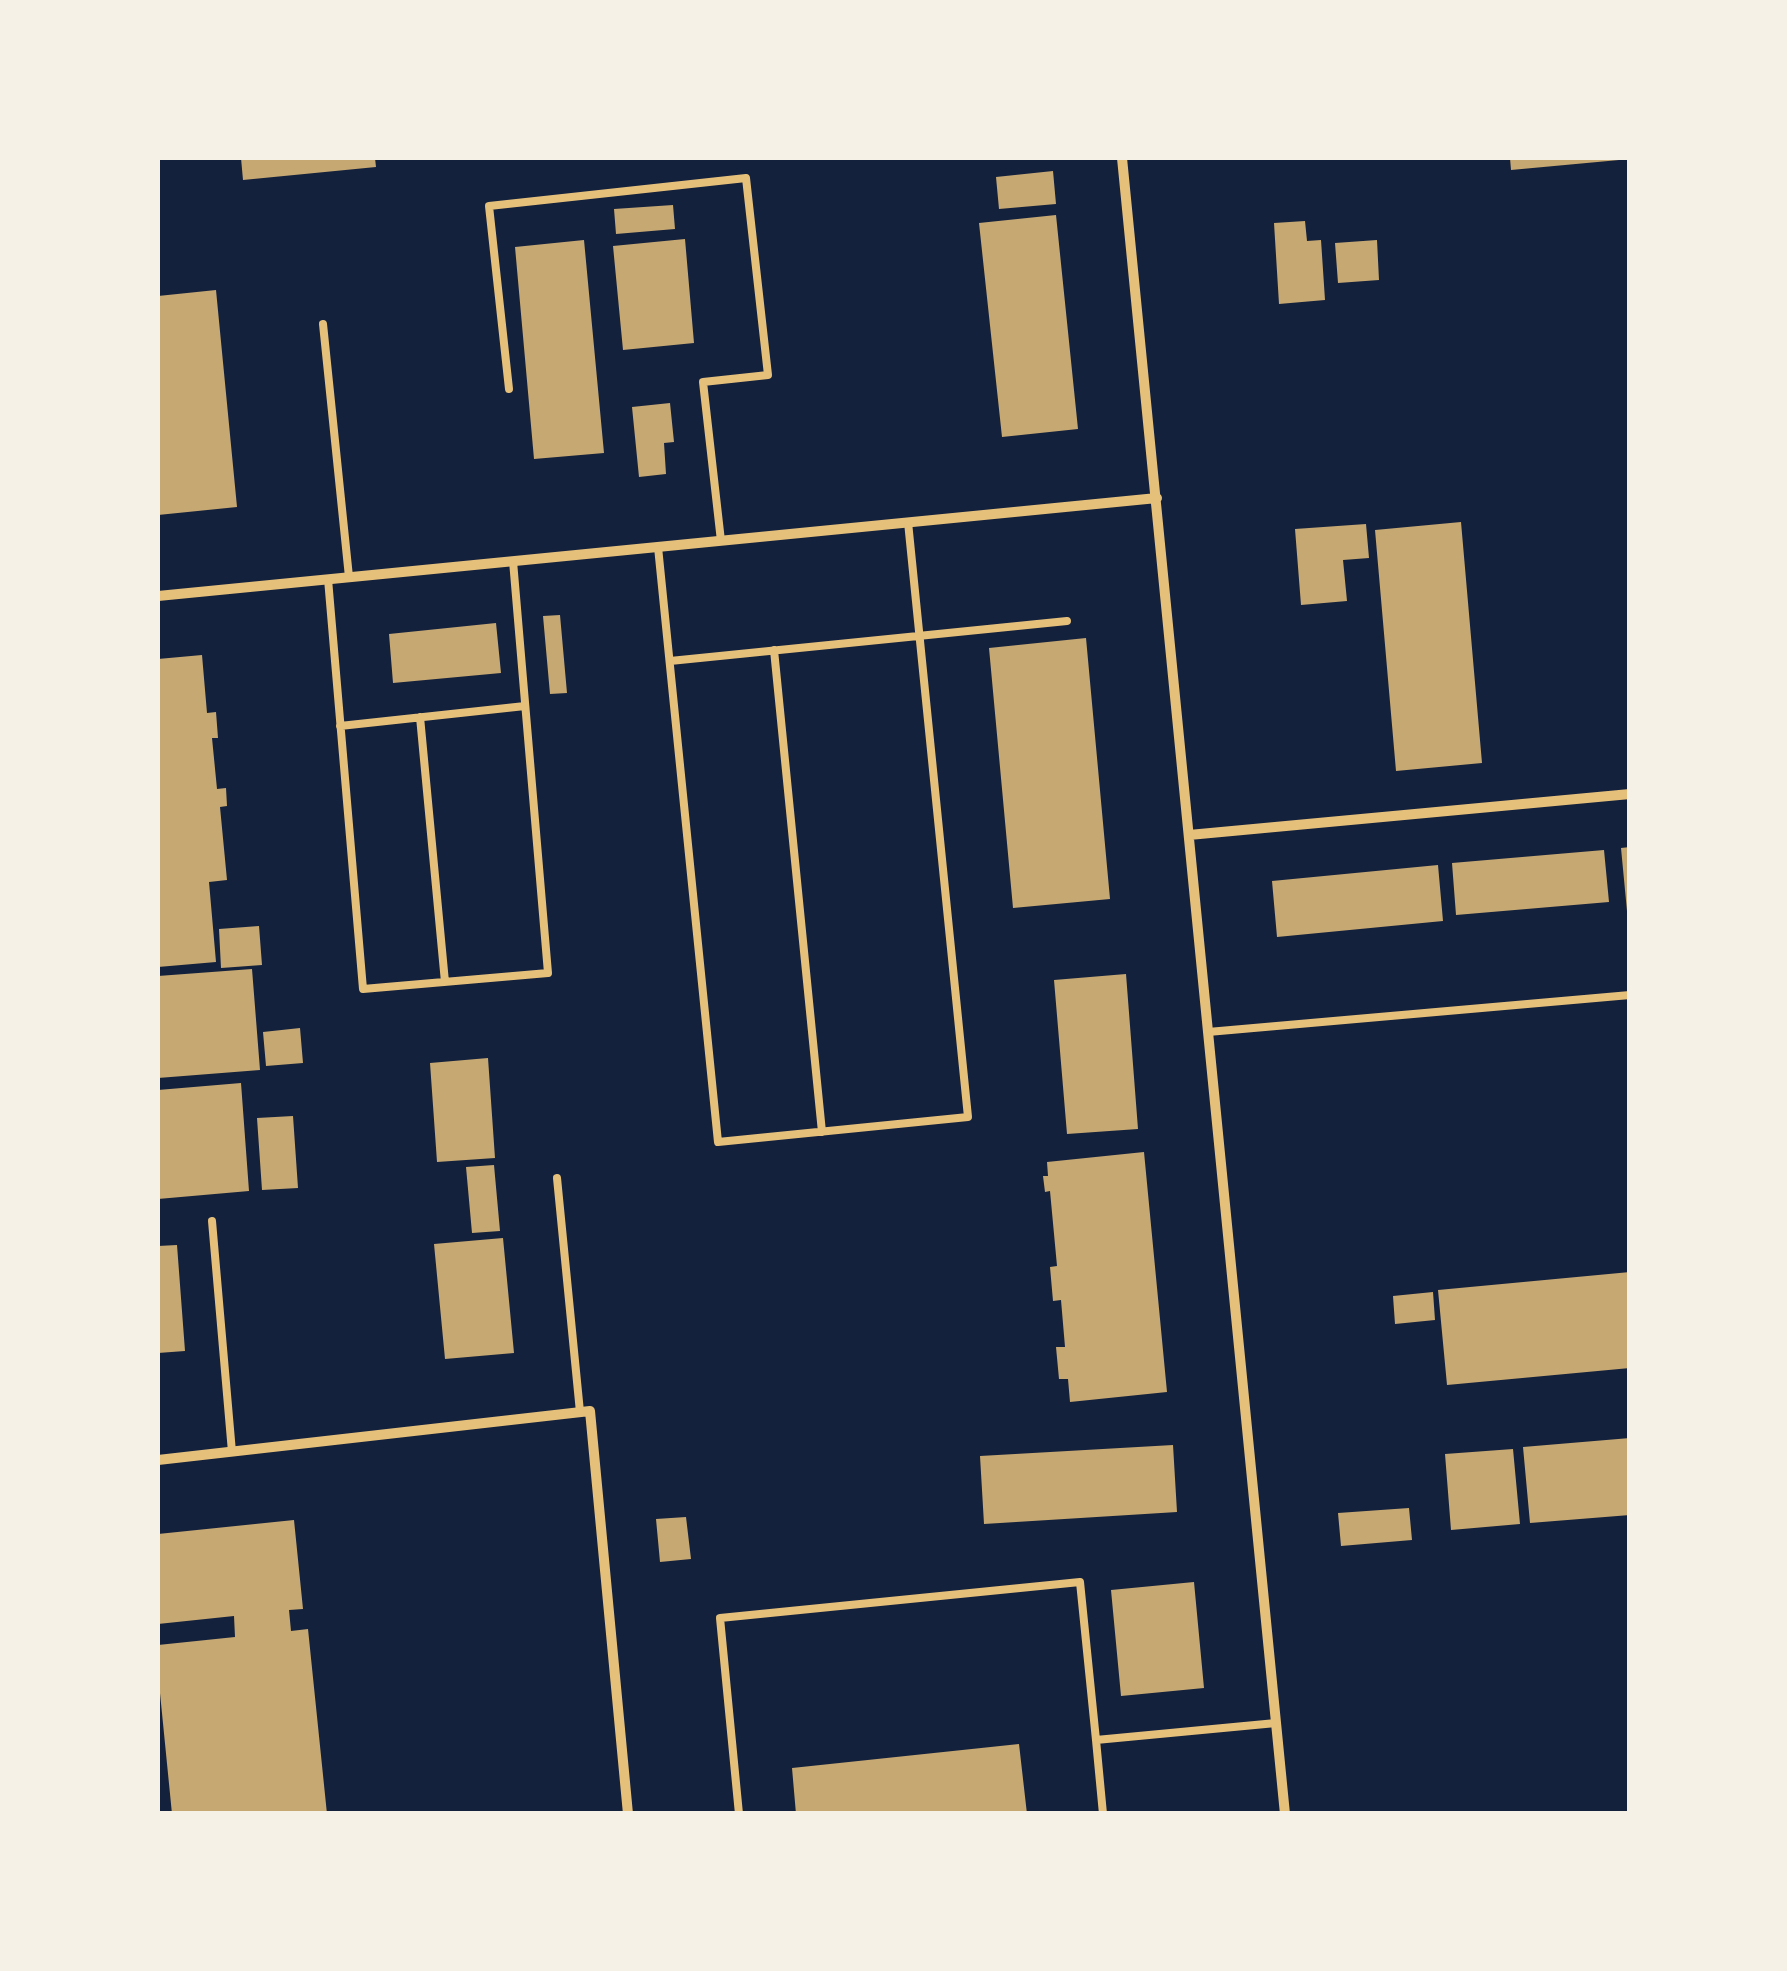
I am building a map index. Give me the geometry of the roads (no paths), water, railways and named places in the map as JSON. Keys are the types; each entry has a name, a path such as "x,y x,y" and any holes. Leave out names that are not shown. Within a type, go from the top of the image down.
{"street":[{"path":"1122,158 1284,1814"},
{"path":"158,596 1157,498"},
{"path":"1189,835 1630,794"},
{"path":"158,1460 590,1411 628,1814"}],"lane":[{"path":"510,389 489,206 746,178 768,375 703,382 720,541"},
{"path":"322,324 349,577"},
{"path":"658,547 718,1142 822,1132 968,1117 908,522"},
{"path":"328,579 362,989 548,973 513,561"},
{"path":"670,661 1067,620"},
{"path":"774,650 822,1132"},
{"path":"340,726 525,706"},
{"path":"420,717 445,982"},
{"path":"1208,1032 1630,995"},
{"path":"556,1178 580,1412"},
{"path":"212,1221 232,1452"},
{"path":"739,1814 720,1618 1080,1582 1103,1814"},
{"path":"1096,1740 1276,1722"}]}
